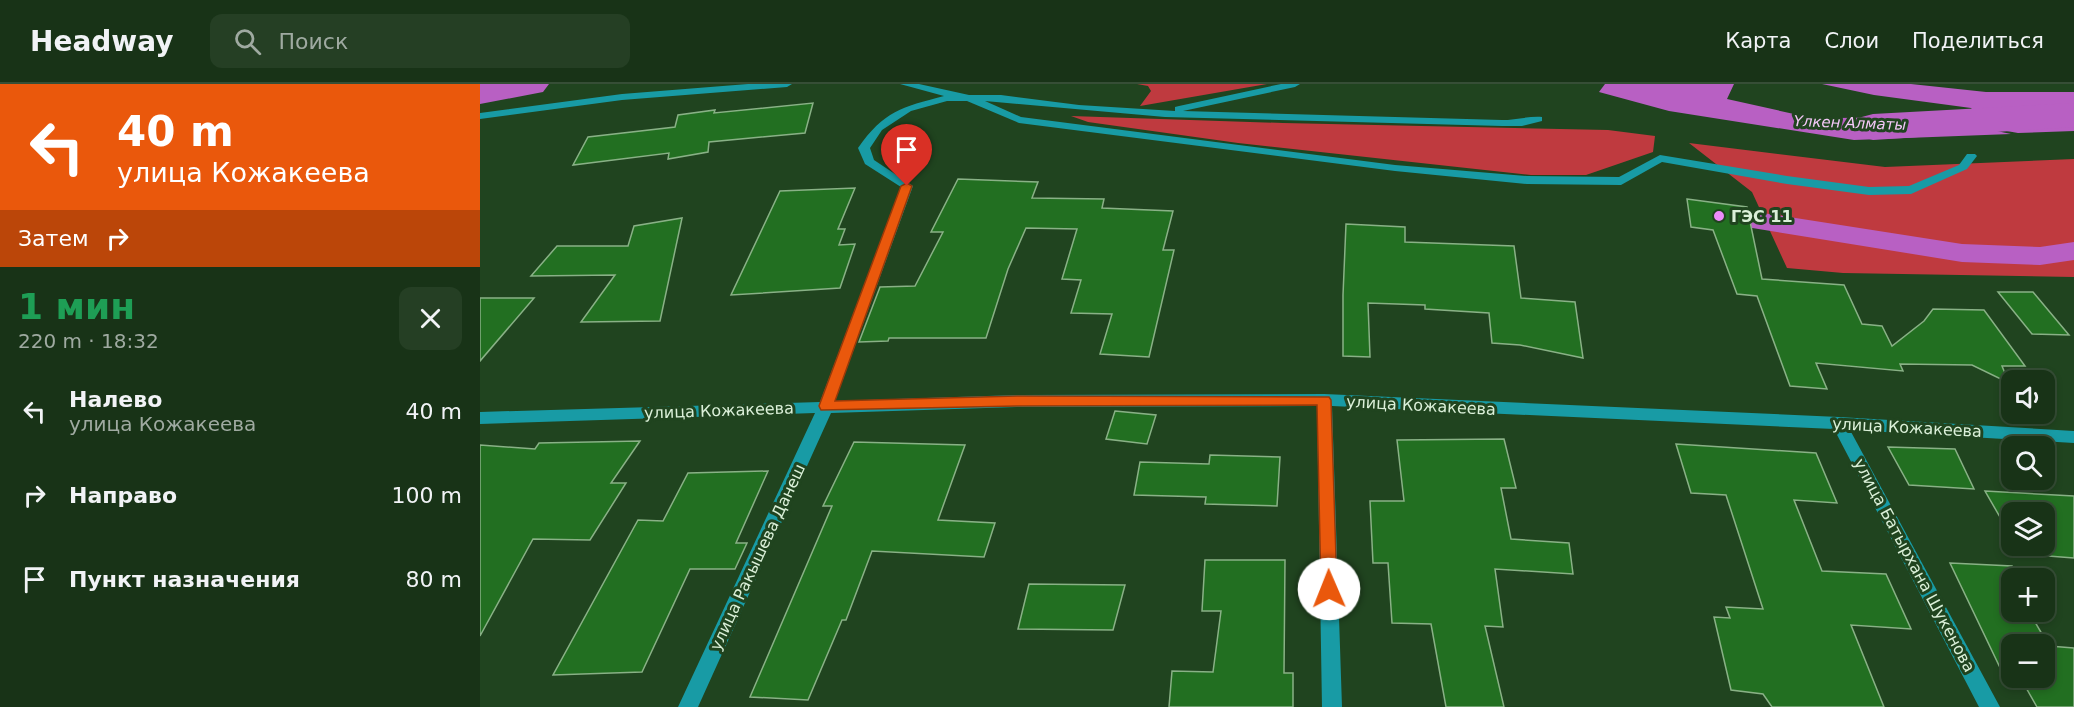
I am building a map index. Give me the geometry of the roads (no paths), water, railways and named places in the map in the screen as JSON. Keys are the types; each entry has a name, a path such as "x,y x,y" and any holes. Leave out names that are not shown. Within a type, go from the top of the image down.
{"street":[{"path":"480,116 622,97 787,84"},
{"path":"905,84 969,98 1019,120 1395,168 1527,180 1622,181 1660,158 1869,191 1911,190 1963,166 1971,156"},
{"path":"1165,114 1223,98 1295,84"},
{"name":"улица Ракышева Данеш","path":"688,707 826,406 907,186 869,162 864,148 878,128 907,109 947,98 969,98"},
{"path":"969,98 1001,98 1079,108 1165,114 1502,123 1522,123 1538,119"},
{"path":"1324,400 1332,707"},
{"name":"улица Кожакеева","path":"480,418 1029,401 1324,400 1839,423 2074,437"},
{"name":"улица Батырхана Шукенова","path":"1839,423 1990,707"}],"water":[{"path":"1605,84 1734,84 1727,99 1803,116 1837,118 1978,116 1971,108 1874,95 1822,84 1911,84 1986,92 2074,92 2074,131 2018,133 1939,119 2011,134 1854,140 1669,111 1599,92"}],"waterway":[{"name":"Үлкен Алматы","path":"480,92 529,84"},
{"name":"Үлкен Алматы","path":"1873,127 2074,115"},
{"path":"1750,220 1962,253 2040,256 2074,251"}],"place":[{"name":"ГЭС 11","path":"1719,216"}]}
